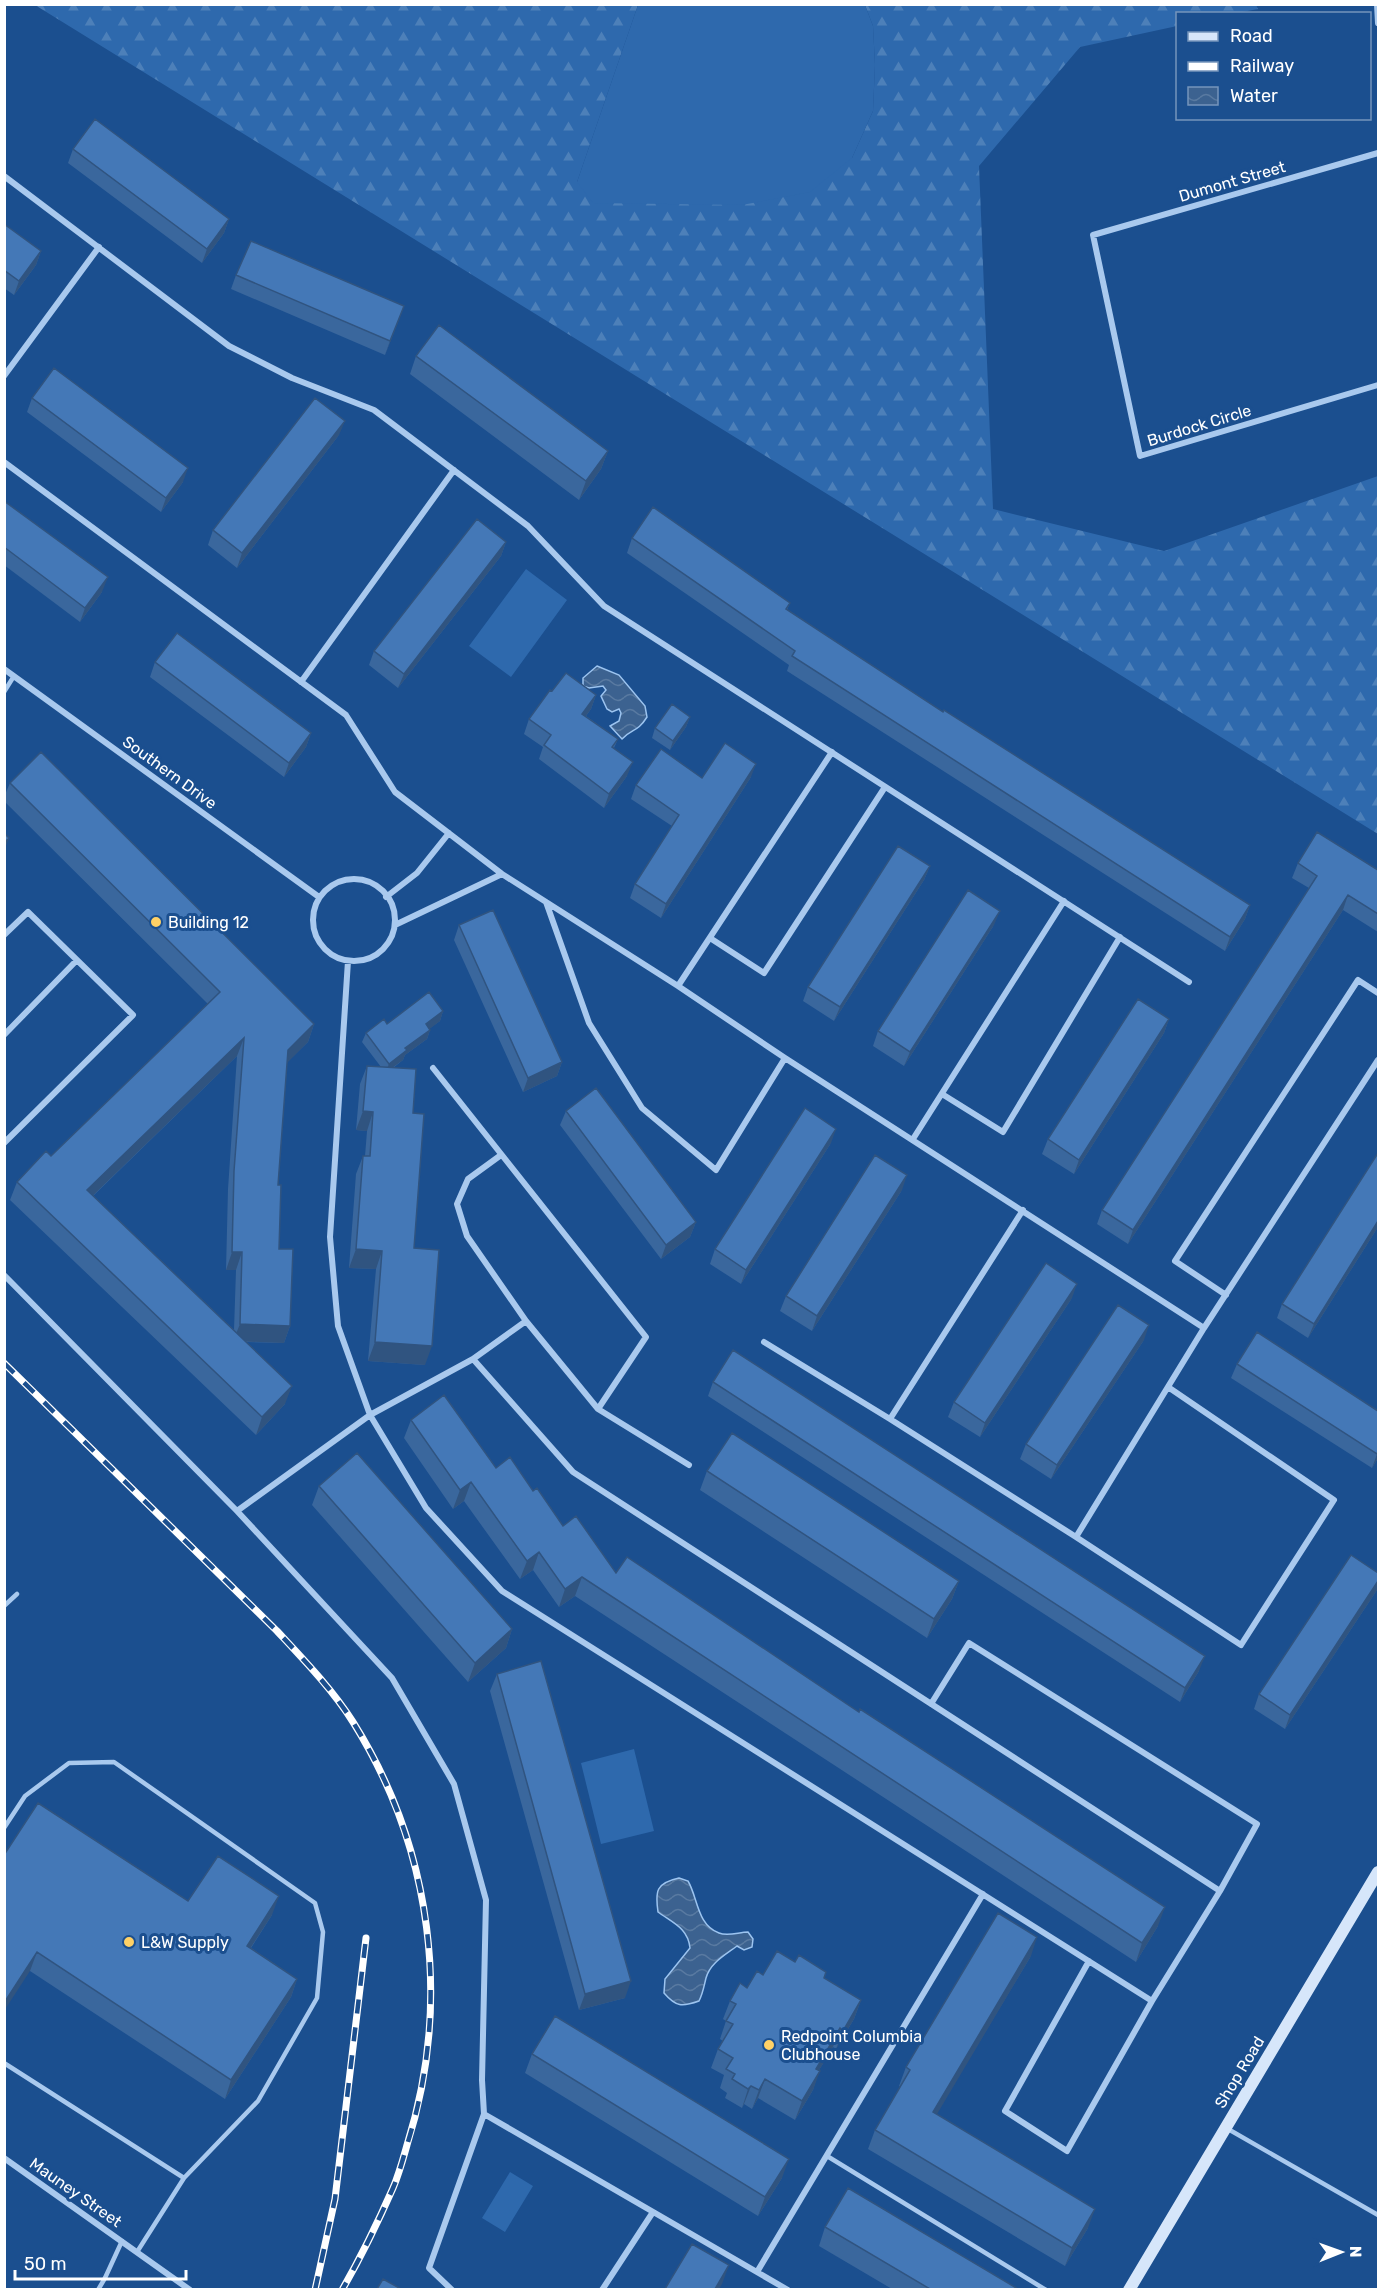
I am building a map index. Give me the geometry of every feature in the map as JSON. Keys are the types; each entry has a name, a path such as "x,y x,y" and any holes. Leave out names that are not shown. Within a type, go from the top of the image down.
{"street":[{"path":"1377,4 1378,23"},
{"name":"Dumont Street","path":"1093,236 1378,153"},
{"path":"4,176 229,346 292,378 374,410 528,525 604,606 1189,982"},
{"name":"Burdock Circle","path":"1093,236 1140,456 1378,384"},
{"path":"4,376 99,247"},
{"path":"4,462 346,715 395,792 502,874 1204,1328"},
{"path":"301,682 454,470"},
{"name":"Southern Drive","path":"4,669 320,897"},
{"path":"678,986 832,752"},
{"path":"710,938 764,973 885,787"},
{"path":"386,897 417,873 449,833"},
{"path":"395,925 502,874"},
{"path":"355,879 369,881 381,888 386,897 395,911 392,938 384,949 367,959 348,961 335,957 316,937 313,923 314,910 320,897 329,887 342,881 355,879"},
{"path":"546,901 589,1023 642,1108 716,1170 785,1058"},
{"path":"913,1139 1064,901"},
{"path":"4,934 28,912 133,1015 4,1143"},
{"path":"942,1094 1003,1132 1120,937"},
{"path":"4,1035 77,960"},
{"path":"348,961 330,1237 338,1326 370,1415 426,1508 502,1591 1152,2001"},
{"path":"1226,1295 1175,1261 1358,980 1378,993"},
{"path":"1076,1537 1204,1328 1378,1060"},
{"path":"433,1068 646,1337 598,1409"},
{"path":"501,1155 468,1179 457,1204 467,1236 526,1321 598,1409 689,1465"},
{"path":"890,1419 1023,1210"},
{"path":"4,1275 237,1511 392,1677 454,1784 486,1900 482,2080 484,2114 429,2268 452,2289"},
{"path":"237,1511 370,1415 473,1359 526,1321"},
{"path":"764,1342 1076,1537 1241,1645 1334,1500 1168,1387"},
{"path":"473,1359 573,1472 1220,1891"},
{"path":"931,1704 969,1643 1257,1824 1220,1891 1152,2001 1066,2151 1005,2111 1089,1961"},
{"name":"Shop Road","path":"1129,2289 1378,1872"},
{"path":"757,2272 983,1894"},
{"path":"484,2114 788,2289"},
{"name":"Mauney Street","path":"4,2158 190,2289"},
{"path":"602,2289 652,2212"}],"lane":[{"path":"4,692 15,676"},
{"path":"4,1606 17,1594"},
{"path":"4,1828 25,1796 69,1763 114,1762 315,1903 323,1932 317,1998 258,2101 183,2178 137,2252"},
{"path":"4,2063 183,2178"},
{"path":"1225,2128 1378,2215"},
{"path":"827,2156 1046,2289"},
{"path":"98,2289 122,2241"}],"green space":[{"path":"35,5 638,5 577,182 852,158 873,111 875,65 873,26 865,5 1256,5 1258,9 1242,12 1176,12 1176,26 1080,47 979,166 993,509 1164,551 1378,476 1378,834"},
{"path":"638,5 865,5 873,26 875,65 873,111 852,158 810,192 742,205 593,203 577,182"},
{"path":"526,569 567,600 511,677 469,646"},
{"path":"634,1749 654,1831 601,1844 581,1763"},
{"path":"510,2172 533,2186 505,2232 482,2218"}],"water":[{"path":"597,666 619,675 645,706 647,717 622,739 610,726 619,721 621,713 619,709 612,712 607,709 601,696 606,690 603,686 589,688 583,686 583,678"},
{"path":"679,1878 688,1881 702,1918 712,1929 726,1935 748,1932 753,1939 752,1947 744,1950 737,1946 718,1960 708,1973 699,2001 684,2005 672,2001 664,1993 665,1979 690,1948 689,1941 679,1927 658,1912 657,1899 661,1885"}],"building":[{"path":"95,119 229,219 207,249 73,149"},
{"path":"4,224 41,251 19,281 4,270"},
{"path":"251,241 404,306 390,341 236,275"},
{"path":"439,325 608,451 586,481 416,356"},
{"path":"54,368 188,468 166,498 32,398"},
{"path":"315,398 345,421 242,553 213,530"},
{"path":"4,501 108,577 85,608 4,547"},
{"path":"653,507 790,603 786,609 943,712 944,710 1250,905 1230,937 792,656 795,651 632,538"},
{"path":"477,519 506,542 404,674 374,651"},
{"path":"177,633 311,733 289,763 155,662"},
{"path":"566,673 596,695 582,714 618,739 612,747 633,762 609,794 544,745 551,735 529,719 550,690 552,691"},
{"path":"672,704 690,717 673,741 655,728"},
{"path":"725,743 756,764 666,904 635,884 679,815 636,785 661,749 702,778"},
{"path":"41,752 314,1024 288,1050 278,1185 281,1185 279,1249 293,1249 290,1326 240,1324 242,1252 232,1252 234,1171 244,1038 87,1190 292,1386 262,1417 17,1182 46,1151 51,1156 220,992 10,783"},
{"path":"1317,832 1378,870 1378,914 1348,895 1133,1230 1102,1210 1317,876 1298,863"},
{"path":"4,833 9,838 4,843"},
{"path":"898,846 930,866 840,1007 808,987"},
{"path":"968,890 1000,911 910,1052 878,1031"},
{"path":"493,910 562,1062 528,1078 459,925"},
{"path":"429,992 443,1011 426,1024 430,1030 405,1048 407,1050 389,1064 366,1033 384,1019 387,1024"},
{"path":"1138,999 1169,1019 1079,1160 1048,1139"},
{"path":"367,1066 416,1069 413,1113 424,1114 414,1248 439,1250 432,1346 375,1342 382,1251 356,1249 363,1156 370,1156 373,1112 363,1111"},
{"path":"596,1088 696,1222 666,1245 566,1111"},
{"path":"805,1108 836,1129 746,1270 715,1249"},
{"path":"1378,1153 1378,1221 1314,1324 1282,1304"},
{"path":"875,1155 907,1175 817,1316 786,1296"},
{"path":"1046,1263 1077,1284 985,1423 954,1402"},
{"path":"1118,1305 1149,1325 1057,1465 1026,1444"},
{"path":"1257,1332 1378,1411 1377,1454 1237,1364"},
{"path":"733,1350 1205,1656 1185,1688 713,1382"},
{"path":"444,1395 496,1468 510,1457 533,1491 537,1488 563,1526 576,1516 616,1573 627,1557 859,1712 860,1709 1165,1907 1142,1943 582,1577 565,1589 539,1552 527,1561 471,1482 460,1490 411,1420"},
{"path":"732,1433 959,1581 934,1619 707,1471"},
{"path":"357,1453 512,1629 475,1663 319,1486"},
{"path":"1351,1555 1378,1573 1378,1581 1290,1715 1259,1694"},
{"path":"541,1661 631,1981 585,1994 497,1674"},
{"name":"L&W Supply","path":"38,1803 188,1901 218,1856 279,1896 247,1946 297,1979 231,2080 37,1952 4,2003 4,1855"},
{"path":"998,1913 1037,1937 933,2112 1095,2209 1072,2248 875,2130 910,2070 906,2067"},
{"name":"Redpoint Columbia Clubhouse","path":"777,1951 795,1962 799,1955 826,1972 824,1978 861,2000 843,2031 840,2028 816,2069 820,2071 802,2101 765,2079 759,2090 751,2086 748,2089 732,2079 735,2074 726,2069 733,2058 718,2049 733,2024 726,2021 736,2004 730,2001 740,1983 747,1988 757,1971 763,1975"},
{"path":"555,2016 789,2159 765,2197 532,2054"},
{"path":"848,2188 1018,2289 930,2289 825,2227"},
{"path":"692,2244 729,2265 715,2289 665,2289"},
{"path":"383,2279 401,2289 377,2289"}],"railway":[{"path":"4,1363 277,1631 317,1675 353,1722 380,1770 401,1821 417,1874 426,1927 431,1982 429,2036 421,2091 399,2172 375,2227 342,2290"},
{"path":"315,2290 335,2199 366,1938"}],"place":[{"name":"Building 12","path":"156,922"},
{"name":"L&W Supply","path":"129,1942"},
{"name":"Redpoint Columbia Clubhouse","path":"769,2045"}]}
